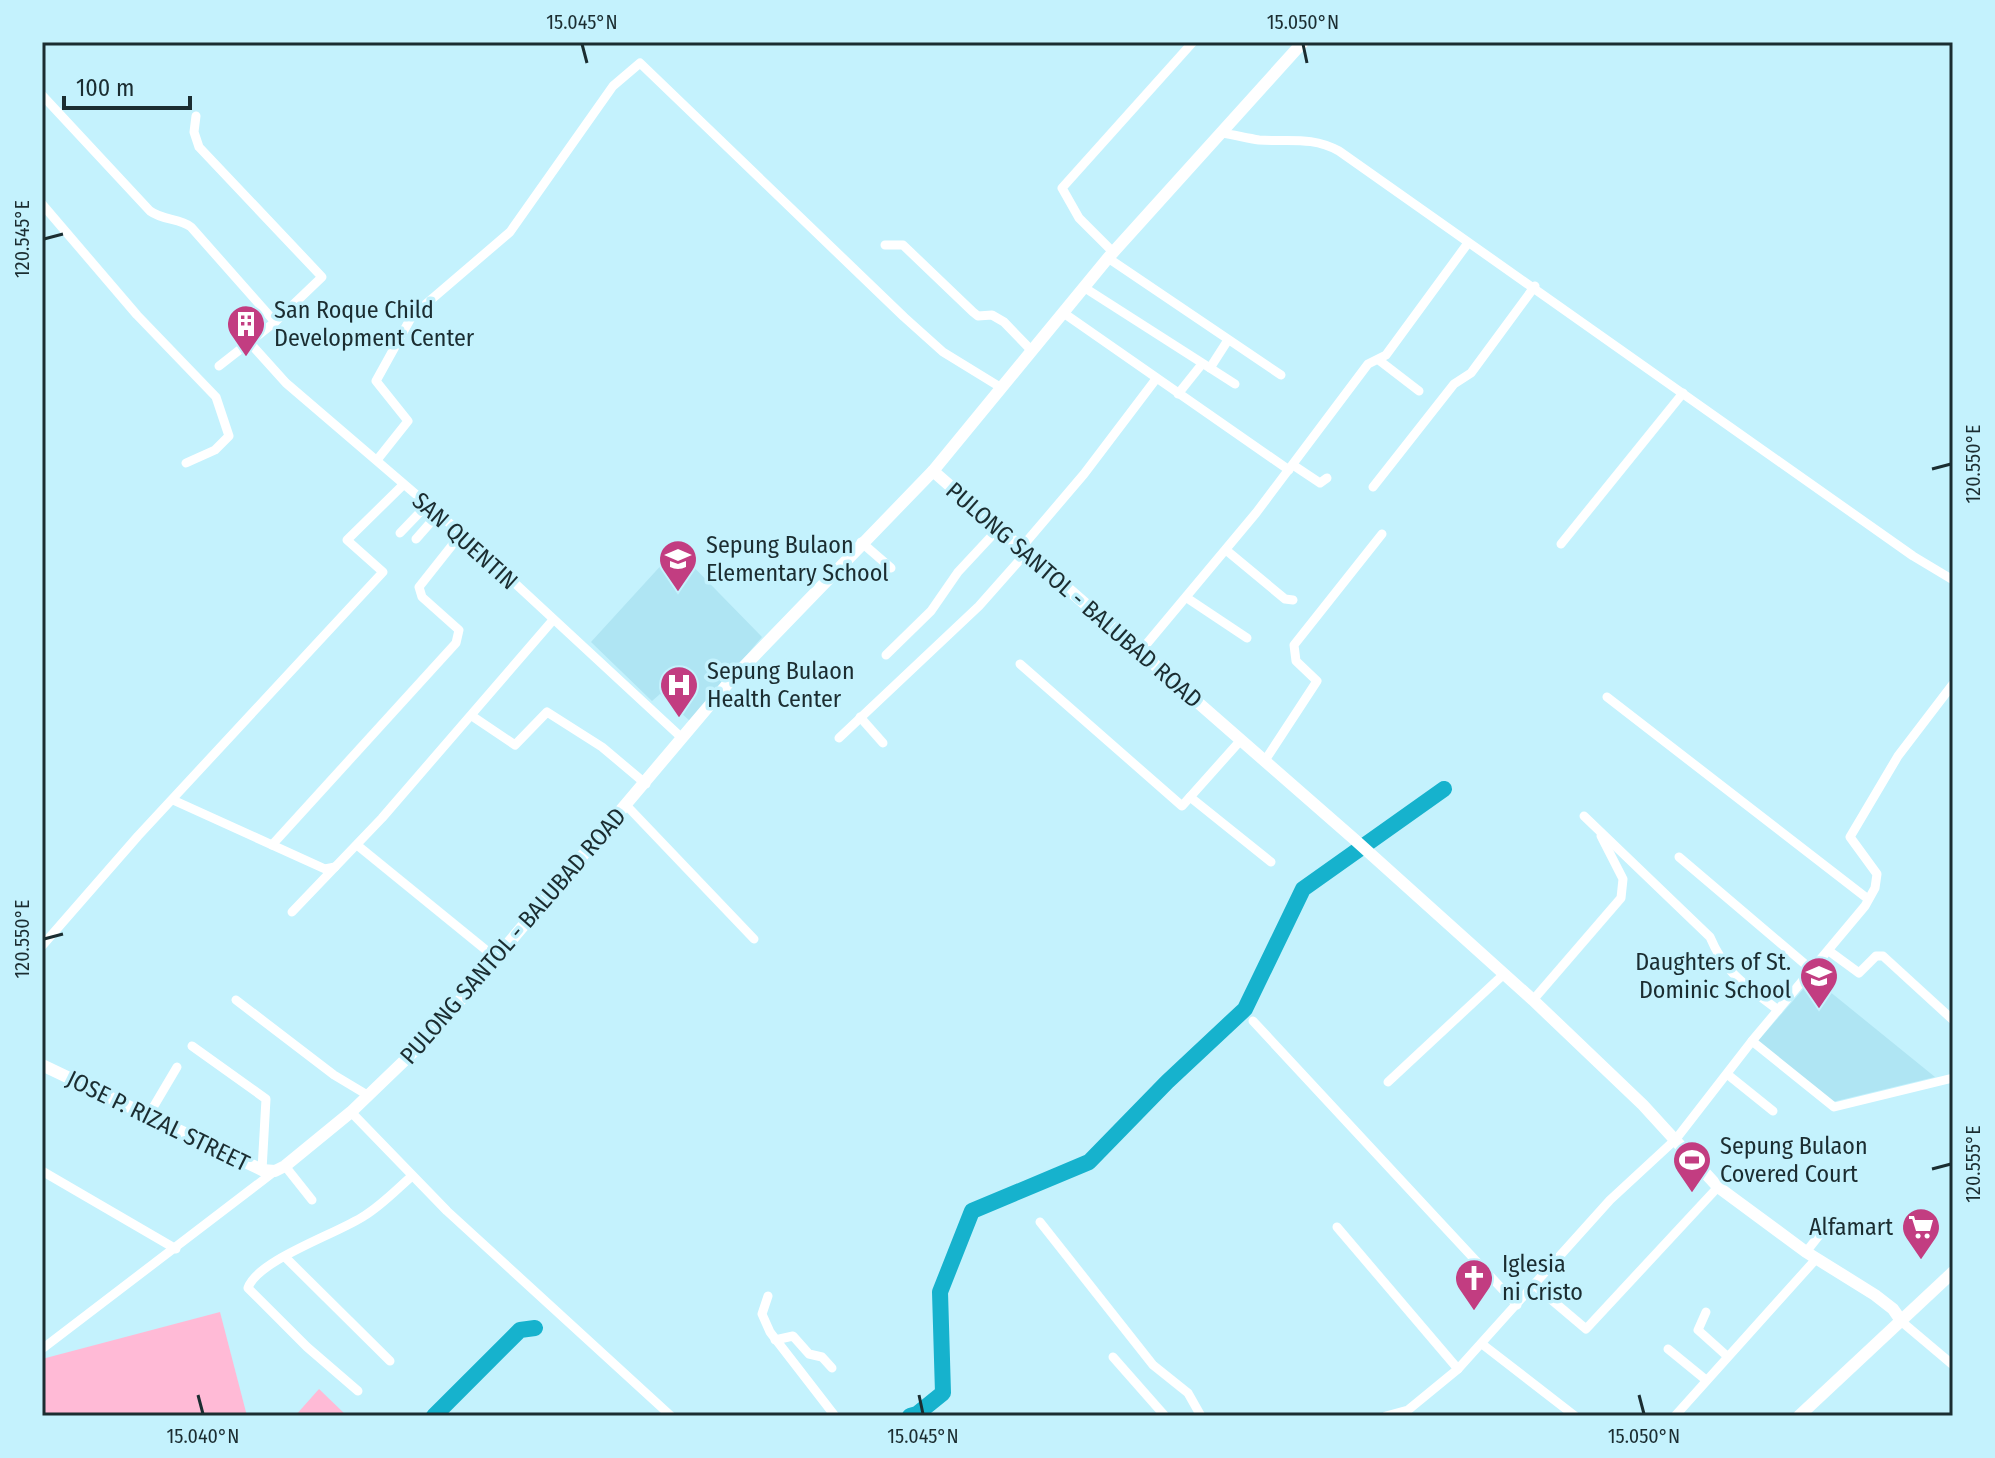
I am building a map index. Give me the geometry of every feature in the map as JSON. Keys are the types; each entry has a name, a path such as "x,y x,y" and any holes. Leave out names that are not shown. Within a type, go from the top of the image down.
{"street":[{"path":"1193,42 1062,188 1079,218 1111,255 1281,375"},
{"path":"933,471 1111,255 1303,42"},
{"path":"377,460 408,421 376,381 412,316 510,232 613,86 640,63 904,317 943,352 1000,387"},
{"path":"42,95 150,211 165,221 185,222 191,227 275,322"},
{"path":"196,116 194,132 199,147 320,273 320,281 219,366"},
{"path":"1222,133 1260,140 1304,138 1324,142 1535,286 1913,556 1953,580"},
{"path":"42,204 137,315 216,397 229,436 215,450 186,463"},
{"path":"1139,653 1226,550 1368,364 1380,361 1468,243"},
{"path":"885,245 903,245 973,312 987,317 992,315 1004,322 1032,351"},
{"path":"1373,487 1454,384 1471,373 1535,286"},
{"path":"1085,288 1235,384"},
{"path":"1065,314 1178,394 1291,467 1316,481 1327,478"},
{"path":"1178,394 1228,340"},
{"name":"SAN QUENTIN","path":"250,343 286,383 461,534 682,738"},
{"path":"1380,361 1419,391"},
{"path":"839,738 979,606 1156,379"},
{"path":"1561,544 1683,393"},
{"name":"PULONG SANTOL - BALUBAD ROAD","path":"274,1169 351,1112 431,1035 728,684 861,542 933,471 1533,1000 1676,1139 1718,1187 1811,1255 1875,1295 1893,1309 1902,1322"},
{"path":"42,946 383,572 347,540 403,485"},
{"path":"400,533 427,505"},
{"path":"416,539 438,514"},
{"path":"886,655 931,611 958,572 999,528"},
{"path":"272,845 456,643 459,630 422,597 419,587 461,534"},
{"path":"1264,762 1317,681 1296,661 1294,645 1382,534"},
{"path":"861,542 891,568"},
{"path":"1226,550 1285,599 1293,600"},
{"path":"1187,598 1247,638"},
{"path":"292,912 357,845 553,620"},
{"path":"1020,664 1182,806 1240,741"},
{"path":"1386,1416 1408,1410 1458,1369 1482,1344 1610,1200 1676,1139 1752,1041 1829,951 1868,899 1877,874 1850,837 1898,756 1953,684"},
{"path":"1607,697 1868,899"},
{"path":"472,716 515,745 547,712 602,747 646,784"},
{"path":"860,717 883,743"},
{"path":"1190,797 1271,862"},
{"path":"173,800 325,869 335,867"},
{"path":"627,806 754,939"},
{"path":"1584,816 1710,937 1719,960 1728,970 1778,1010"},
{"path":"1533,1000 1621,898 1625,887 1597,829"},
{"path":"357,845 497,959"},
{"path":"1679,857 1812,970"},
{"path":"1829,951 1859,973 1876,956 1883,956 1953,1020"},
{"path":"1388,1082 1504,974"},
{"path":"236,1000 334,1075 369,1096"},
{"path":"1253,1021 1517,1305"},
{"path":"1752,1041 1834,1107 1953,1078"},
{"path":"192,1046 266,1099 274,1169 312,1200"},
{"name":"JOSE P. RIZAL STREET","path":"42,1065 148,1116 274,1169"},
{"path":"148,1116 177,1067"},
{"path":"1727,1074 1773,1111"},
{"path":"351,1112 412,1176 671,1416"},
{"path":"42,1349 176,1249 274,1169"},
{"path":"42,1171 176,1249"},
{"path":"358,1391 252,1294 250,1281 285,1257 364,1217 412,1176"},
{"path":"1534,1285 1586,1329 1718,1187"},
{"path":"1675,1416 1811,1255 1832,1219"},
{"path":"1040,1222 1153,1365 1188,1393 1201,1416"},
{"path":"1337,1227 1458,1369"},
{"path":"285,1257 390,1361"},
{"path":"1799,1416 1953,1272"},
{"path":"768,1296 762,1314 775,1340 835,1416"},
{"path":"1706,1312 1698,1330 1727,1356"},
{"path":"1902,1322 1953,1365"},
{"path":"775,1340 793,1336 809,1354 822,1357 832,1368"},
{"path":"1482,1344 1575,1416"},
{"path":"1668,1349 1706,1380"},
{"path":"1113,1357 1165,1416"}],"shaded area":[{"name":"Sepung Bulaon Elementary School","path":"676,549 762,637 690,721 660,694 652,701 591,642"},
{"name":"Daughters of St. Dominic School","path":"1813,978 1935,1077 1828,1103 1757,1042"},
{"path":"220,1312 247,1416 42,1416 42,1359"},
{"path":"319,1389 347,1416 295,1416"}],"waterway":[{"path":"910,1416 943,1393 940,1292 972,1211 1089,1162 1167,1082 1245,1009 1303,889 1444,789"},
{"path":"434,1416 520,1330 535,1328"}],"place":[{"name":"San Roque Child Development Center","path":"246,358"},
{"name":"Sepung Bulaon Elementary School","path":"678,593"},
{"name":"Sepung Bulaon Health Center","path":"679,719"},
{"name":"Daughters of St. Dominic School","path":"1819,1010"},
{"name":"Sepung Bulaon Covered Court","path":"1692,1194"},
{"name":"Alfamart","path":"1921,1261"},
{"name":"Iglesia ni Cristo","path":"1474,1312"}]}
